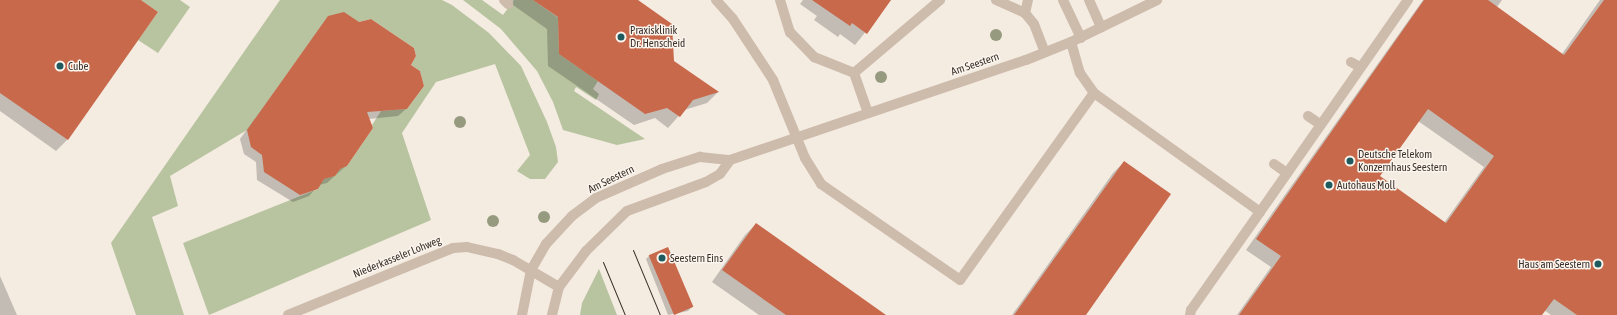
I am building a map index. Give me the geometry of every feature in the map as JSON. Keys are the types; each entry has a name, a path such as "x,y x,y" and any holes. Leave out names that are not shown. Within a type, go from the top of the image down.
{"street":[{"path":"716,0 733,19 773,80 796,138 821,184 960,280 1094,92"},
{"path":"780,0 790,32 814,57 854,73 868,113"},
{"path":"854,73 940,0"},
{"path":"996,0 1025,13 1034,24 1045,52"},
{"path":"1025,13 1028,0"},
{"path":"1063,0 1076,40 1080,73 1094,92 1260,212"},
{"path":"1089,0 1101,27"},
{"name":"Am Seestern","path":"522,315 531,270 546,244 572,216 596,198 625,184 700,158 730,160 1045,52 1076,40 1157,0"},
{"path":"1190,315 1191,310 1408,0"},
{"path":"1351,62 1360,68"},
{"path":"1308,116 1320,124"},
{"path":"552,315 559,287 586,250 627,211 706,182 720,174 730,160"},
{"path":"1274,164 1287,172"},
{"name":"Niederkasseler Lohweg","path":"288,315 453,248 467,247 498,254 531,270 559,287"}],"green space":[{"path":"141,0 180,0 190,7 158,53 138,40 158,12"},
{"path":"280,0 442,0 452,5 489,33 521,66 547,122 556,147 558,162 545,179 530,179 517,171 530,155 495,64 436,82 402,133 431,220 209,315 183,243 318,189 323,179 335,176 340,169 347,166 373,128 372,125 381,111 407,109 424,86 420,71 411,65 416,56 414,48 371,19 359,22 328,17 247,130 170,176 178,206 152,217 184,315 136,315 111,243"},
{"path":"463,0 482,0 503,15 514,0 533,0 560,19 558,21 559,54 598,81 593,89 599,94 596,100 576,87 574,91 645,139 617,145 563,130 553,102 537,71 501,29"},
{"path":"599,269 617,315 580,315 582,303"}],"building":[{"name":"Cube","path":"0,0 141,0 158,12 68,140 0,93"},
{"path":"533,0 638,0 672,24 674,61 719,92 693,100 680,117 667,108 645,114 559,54 558,17"},
{"path":"812,0 891,0 867,34 852,23 850,26"},
{"name":"Deutsche Telekom Konzernhaus Seestern","path":"1424,0 1488,0 1564,55 1604,0 1617,0 1617,315 1577,315 1554,299 1542,315 1239,315 1281,256 1256,239","holes":["1428,109 1494,156 1446,223 1380,176"]},
{"path":"344,12 359,22 371,19 414,48 416,56 411,65 420,71 424,86 407,109 367,112 373,128 347,166 340,169 335,176 324,179 318,189 300,195 264,172 262,155 251,147 247,130 328,16"},
{"path":"1124,161 1171,194 1086,315 1014,315"},
{"path":"756,223 886,315 786,315 722,270"},
{"path":"668,247 693,307 674,315 649,255"}],"tram line":[{"path":"633,250 660,315"},
{"path":"603,262 625,315"}],"place":[{"name":"Praxisklinik Dr. Henscheid","path":"621,37"},
{"name":"Cube","path":"60,66"},
{"name":"Deutsche Telekom Konzernhaus Seestern","path":"1350,161"},
{"name":"Autohaus Moll","path":"1329,185"},
{"name":"Seestern Eins","path":"662,258"},
{"name":"Haus am Seestern","path":"1598,264"}]}
